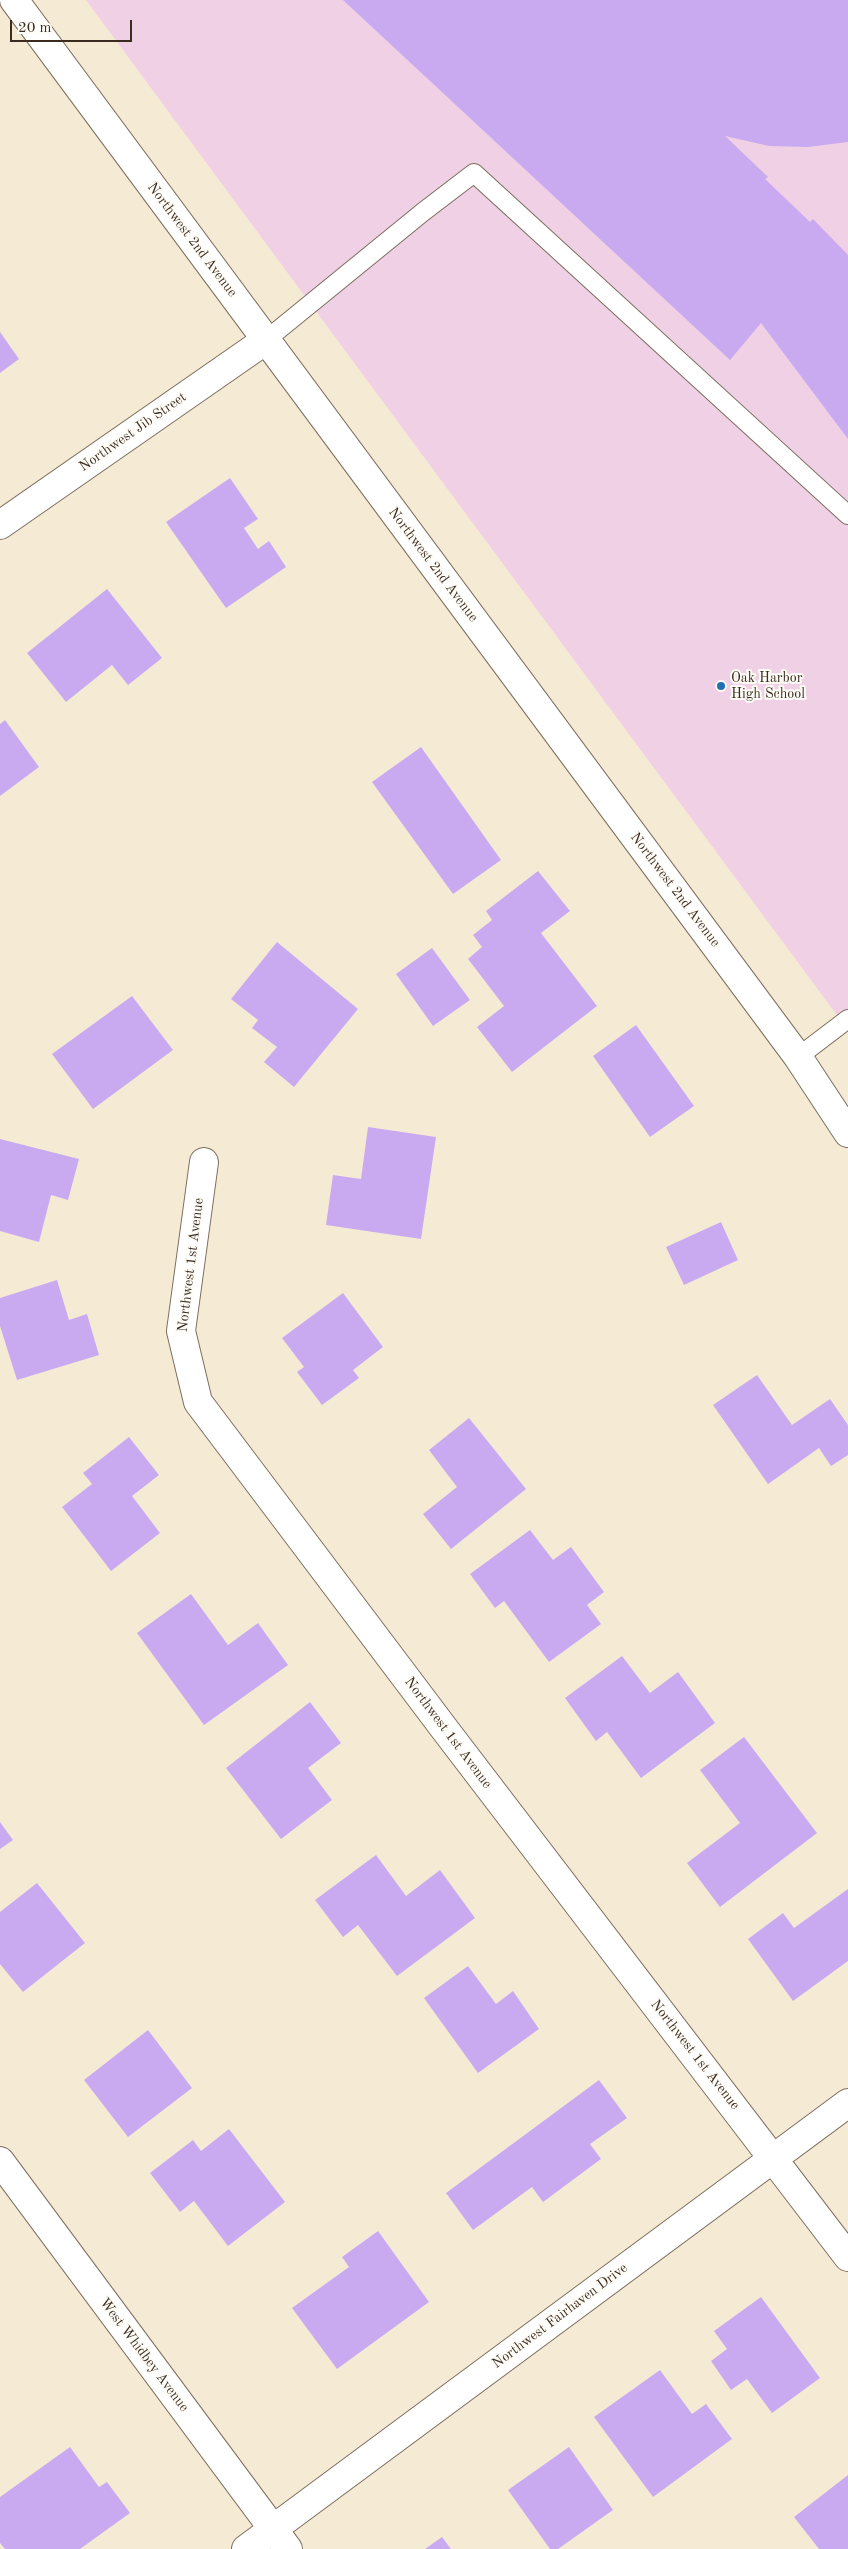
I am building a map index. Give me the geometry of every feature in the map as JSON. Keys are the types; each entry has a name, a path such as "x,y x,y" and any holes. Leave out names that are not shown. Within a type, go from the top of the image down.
{"street":[{"name":"Northwest 2nd Avenue","path":"14,0 798,1057 848,1133"},
{"name":"Northwest Jib Street","path":"0,525 266,340"},
{"name":"Northwest 1st Avenue","path":"204,1162 181,1331 198,1402 446,1731 774,2157 848,2257"},
{"name":"Northwest Fairhaven Drive","path":"246,2549 280,2539 774,2157 848,2103"},
{"name":"West Whidbey Avenue","path":"0,2161 280,2539"}],"lane":[{"path":"266,340 423,212 474,174 848,515"},
{"path":"798,1057 848,1019"}],"shaded area":[{"name":"Oak Harbor High School","path":"86,0 848,0 848,1030 338,341"}],"building":[{"path":"343,0 848,0 848,142 808,147 769,146 725,136 768,177 765,179 810,222 813,219 848,255 848,439 761,323 730,360"},
{"path":"0,332 19,359 0,373"},
{"path":"230,478 258,519 244,528 258,549 269,541 286,567 226,608 166,522"},
{"path":"107,589 162,658 128,685 112,665 66,702 27,653"},
{"path":"5,720 39,767 0,796 0,724"},
{"path":"421,747 501,860 453,894 372,782"},
{"path":"538,871 570,911 541,933 597,1006 512,1072 477,1027 504,1006 468,959 482,947 473,935 492,920 486,911"},
{"path":"277,942 358,1009 294,1087 264,1062 277,1047 252,1028 258,1020 231,999"},
{"path":"432,948 470,1000 433,1026 396,974"},
{"path":"132,996 173,1050 93,1109 52,1054"},
{"path":"636,1025 694,1106 650,1137 593,1056"},
{"path":"368,1127 436,1137 421,1239 326,1225 333,1175 361,1179"},
{"path":"0,1139 79,1159 68,1200 51,1195 39,1242 0,1231"},
{"path":"721,1222 738,1260 684,1285 666,1247"},
{"path":"57,1280 69,1320 87,1314 99,1355 17,1380 0,1326 0,1298"},
{"path":"343,1293 383,1347 353,1370 359,1378 322,1405 297,1372 304,1367 282,1338"},
{"path":"757,1375 792,1425 830,1399 848,1425 848,1455 831,1466 819,1448 768,1484 713,1405"},
{"path":"469,1418 526,1489 451,1549 423,1514 457,1487 429,1450"},
{"path":"129,1437 159,1475 132,1496 160,1533 111,1571 62,1507 92,1484 83,1473"},
{"path":"530,1530 553,1560 571,1547 604,1592 587,1605 601,1624 549,1662 504,1601 495,1608 470,1574"},
{"path":"191,1594 228,1645 258,1623 288,1665 204,1725 137,1633"},
{"path":"622,1656 650,1693 678,1672 715,1723 641,1778 607,1732 596,1741 565,1698"},
{"path":"310,1702 341,1743 308,1768 332,1800 281,1839 226,1768"},
{"path":"744,1737 817,1833 720,1907 687,1863 740,1823 700,1770"},
{"path":"0,1822 13,1840 0,1849"},
{"path":"376,1855 406,1896 440,1870 475,1918 397,1976 358,1925 343,1937 315,1900"},
{"path":"37,1883 85,1943 23,1992 0,1964 0,1912"},
{"path":"848,1889 848,1961 793,2001 748,1939 783,1913 794,1928"},
{"path":"468,1966 496,2004 513,1991 539,2029 478,2073 424,1998"},
{"path":"148,2030 192,2088 128,2137 84,2080"},
{"path":"599,2080 627,2118 590,2144 601,2159 543,2202 532,2187 473,2230 446,2193"},
{"path":"229,2129 285,2202 228,2246 194,2201 180,2212 150,2173 193,2140 201,2151"},
{"path":"378,2231 429,2302 337,2369 292,2308 349,2267 342,2257"},
{"path":"761,2297 820,2378 772,2413 747,2379 731,2390 711,2361 727,2349 714,2331"},
{"path":"660,2370 692,2414 706,2404 732,2439 653,2497 594,2417"},
{"path":"70,2447 99,2487 107,2482 130,2513 80,2549 5,2549 0,2543 0,2497"},
{"path":"569,2447 613,2510 558,2549 550,2549 508,2490"},
{"path":"848,2475 848,2549 819,2549 794,2517"},
{"path":"442,2537 451,2549 425,2549"}],"place":[{"name":"Oak Harbor High School","path":"721,686"}]}
